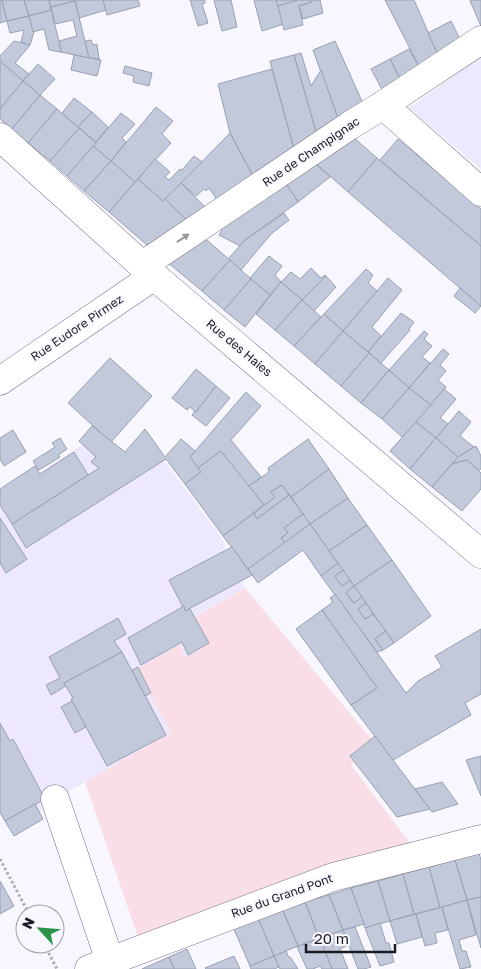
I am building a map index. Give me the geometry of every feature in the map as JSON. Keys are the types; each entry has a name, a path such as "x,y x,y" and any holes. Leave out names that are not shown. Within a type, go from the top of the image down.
{"street":[{"name":"Rue de Champignac","path":"148,270 348,126 481,40"},
{"path":"383,105 481,192"},
{"name":"Rue des Haies","path":"0,137 148,270 481,554"},
{"name":"Rue Eudore Pirmez","path":"0,381 148,270"},
{"path":"55,799 99,965"},
{"name":"Rue du Grand Pont","path":"99,965 333,876 481,839"}],"path":[{"path":"0,859 24,904"},
{"path":"49,954 57,969"}],"shaded area":[{"path":"481,57 481,169 409,108"},
{"path":"145,436 223,540 228,558 245,588 185,622 200,649 185,657 178,646 171,732 8,828 0,814 0,499 94,437 124,462"},
{"path":"245,588 378,747 351,765 419,855 142,949 85,782 171,732 136,670 179,645 185,657 200,649 185,623"}],"building":[{"path":"0,0 2,0 7,21 0,23"},
{"path":"2,0 24,0 29,16 7,21"},
{"path":"24,0 49,0 51,10 29,16"},
{"path":"49,0 75,0 75,1 51,7"},
{"path":"103,0 106,10 79,18 75,1"},
{"path":"103,0 138,0 140,6 107,15"},
{"path":"190,0 205,0 205,3 202,4 208,23 198,26"},
{"path":"214,0 231,0 237,27 222,31"},
{"path":"254,0 276,0 284,24 262,31"},
{"path":"276,0 298,0 298,1 278,6"},
{"path":"298,0 311,0 312,2 299,6 303,25 284,30 278,6"},
{"path":"311,0 320,0 323,13 303,19 299,6 312,2"},
{"path":"385,0 414,0 439,57 421,70"},
{"path":"481,0 481,26 470,1"},
{"path":"75,1 89,58 61,52 59,41 77,36 73,20 55,24 51,7"},
{"path":"51,10 61,52 49,50 44,29 33,32 29,16"},
{"path":"29,16 34,32 30,45 21,42 24,30 10,33 7,21"},
{"path":"451,21 462,43 439,57 428,33"},
{"path":"91,40 93,45 97,44 99,59 89,58 85,41"},
{"path":"14,41 30,45 15,63 29,74 23,81 0,61 0,56"},
{"path":"335,41 365,108 340,124 313,50"},
{"path":"409,49 421,70 402,83 390,59"},
{"path":"301,53 311,86 321,70 340,124 318,139 294,55"},
{"path":"74,55 101,60 97,76 71,70"},
{"path":"294,55 318,139 295,153 270,61"},
{"path":"390,59 402,83 385,95 371,69"},
{"path":"0,61 23,81 0,109"},
{"path":"38,64 55,79 40,95 23,81"},
{"path":"125,66 152,73 149,86 133,82 134,76 123,73"},
{"path":"272,69 295,153 255,180 230,133 218,84"},
{"path":"23,81 40,95 12,129 0,119 0,109"},
{"path":"40,95 57,109 28,143 12,129"},
{"path":"74,98 92,112 78,127 62,113"},
{"path":"156,107 173,121 162,134 171,143 135,182 111,161"},
{"path":"57,109 79,128 50,161 28,143"},
{"path":"92,112 108,127 96,142 78,127"},
{"path":"121,113 135,124 122,138 126,142 111,161 93,146"},
{"path":"79,128 96,143 67,176 50,161"},
{"path":"230,133 255,180 220,204 209,188 206,191 204,189 196,196 181,183"},
{"path":"353,137 377,158 348,192 314,162"},
{"path":"398,139 481,209 481,246 380,160"},
{"path":"93,146 111,161 84,191 67,176"},
{"path":"194,156 202,162 163,201 138,179 155,159 170,172 165,177 169,180 180,169 182,170"},
{"path":"377,158 481,246 481,306 348,192"},
{"path":"111,161 135,182 109,212 84,191"},
{"path":"314,162 330,177 298,202 285,182"},
{"path":"138,179 163,201 165,199 188,221 155,245 147,245 109,212"},
{"path":"285,182 298,202 245,240 240,246 219,235 222,230 217,227"},
{"path":"181,183 206,208 188,221 165,199"},
{"path":"284,213 289,220 271,234 241,270 228,259 245,240"},
{"path":"202,236 230,260 202,291 166,261"},
{"path":"269,256 282,266 275,275 281,282 270,295 250,278"},
{"path":"230,260 251,279 224,310 202,291"},
{"path":"311,268 321,278 326,276 302,300 281,282 291,272 300,279"},
{"path":"366,269 373,275 368,283 377,291 343,331 324,314"},
{"path":"326,276 336,287 314,311 302,300"},
{"path":"388,278 402,290 372,327 381,336 368,352 343,331"},
{"path":"251,279 270,295 245,327 224,310"},
{"path":"281,282 302,300 275,330 256,314"},
{"path":"460,288 481,306 475,313 454,296"},
{"path":"302,300 321,317 294,346 275,330"},
{"path":"401,313 414,322 410,330 381,363 368,352"},
{"path":"324,314 343,331 315,364 294,346"},
{"path":"343,331 369,353 341,386 315,364"},
{"path":"424,331 428,334 424,339 432,346 422,357 430,363 409,388 389,370"},
{"path":"443,349 449,354 440,365 446,371 438,380 446,387 431,405 409,388"},
{"path":"369,353 389,370 361,403 341,386"},
{"path":"110,358 152,396 111,442 68,403"},
{"path":"196,369 216,386 196,412 190,407 187,410 172,398"},
{"path":"389,370 409,388 382,419 361,403"},
{"path":"216,386 230,398 206,426 192,415"},
{"path":"409,388 431,405 408,433 402,437 382,419"},
{"path":"444,389 456,399 440,418 448,424 436,438 416,422"},
{"path":"246,392 261,406 231,440 261,477 248,487 221,451 198,468 190,457"},
{"path":"459,411 471,422 460,436 474,447 458,457 436,438"},
{"path":"416,422 436,438 410,469 390,451"},
{"path":"92,426 125,452 145,429 165,457 181,439 195,451 190,457 201,472 185,484 166,459 26,548 12,524 99,468 91,462 96,457 79,441"},
{"path":"13,430 26,452 4,466 0,459 0,438"},
{"path":"60,438 67,449 58,455 60,457 39,470 33,461 55,447 52,443"},
{"path":"436,438 458,457 432,487 410,469"},
{"path":"308,439 329,469 291,497 282,485 271,492 275,497 264,505 249,486 269,472 268,468"},
{"path":"476,446 481,456 481,469 478,470 467,460 452,464 458,457"},
{"path":"221,451 264,505 223,536 185,484 201,472 198,468"},
{"path":"74,452 88,475 12,524 0,505 0,489 35,466 40,474"},
{"path":"467,460 481,473 481,489 462,511 432,487 452,464"},
{"path":"329,469 348,498 310,524 291,497"},
{"path":"282,485 289,495 257,519 254,513 275,497 271,492"},
{"path":"289,495 303,514 284,528 288,533 281,538 285,543 248,569 223,536 254,513 257,519"},
{"path":"348,498 367,525 329,551 310,524"},
{"path":"303,514 310,524 285,543 281,538 288,533 284,528"},
{"path":"0,518 27,559 6,573 0,563"},
{"path":"310,524 338,563 321,576 303,550 258,583 248,569"},
{"path":"367,525 392,560 354,586 329,551"},
{"path":"232,547 252,575 185,611 169,580"},
{"path":"392,560 431,616 394,643 354,586"},
{"path":"338,563 343,570 335,576 342,586 350,580 354,586 346,593 354,603 362,597 366,603 358,609 365,619 373,614 386,631 375,639 383,650 377,652 321,576"},
{"path":"343,570 350,580 342,586 335,576"},
{"path":"354,586 362,597 354,603 346,593"},
{"path":"335,594 406,693 418,681 442,667 435,656 481,629 481,694 465,703 471,715 393,760 351,705 377,688 322,610 333,602 330,598"},
{"path":"366,603 373,614 365,619 358,609"},
{"path":"184,606 185,611 190,609 209,643 188,655 182,642 141,665 128,638"},
{"path":"322,610 377,688 351,705 296,629"},
{"path":"118,618 126,634 114,641 122,652 64,683 66,686 51,695 46,685 60,678 49,657"},
{"path":"386,631 394,643 383,650 375,639"},
{"path":"122,652 166,735 107,766 64,683"},
{"path":"138,667 151,693 145,696 132,670"},
{"path":"72,701 86,727 75,733 61,707"},
{"path":"0,723 10,741 13,739 45,799 5,821 0,812"},
{"path":"375,736 430,809 397,817 350,756"},
{"path":"481,756 481,796 466,760"},
{"path":"442,782 458,804 432,812 415,789"},
{"path":"35,804 43,819 14,836 5,821"},
{"path":"479,853 481,860 481,897 467,900 455,860"},
{"path":"455,860 467,900 440,908 429,867"},
{"path":"429,867 440,908 414,914 403,874"},
{"path":"403,874 414,914 390,921 378,881"},
{"path":"0,881 14,906 0,914"},
{"path":"378,881 390,921 365,928 351,888"},
{"path":"351,888 364,924 343,930 329,895"},
{"path":"329,895 343,930 319,938 305,902"},
{"path":"481,897 481,948 467,900"},
{"path":"467,900 476,935 459,940 462,951 466,951 471,967 460,969 442,907"},
{"path":"305,902 319,938 298,946 282,909"},
{"path":"442,907 448,930 435,933 437,943 425,946 416,914"},
{"path":"282,909 298,946 274,956 258,918"},
{"path":"416,914 422,937 397,944 390,921"},
{"path":"258,918 274,956 250,966 233,927"},
{"path":"380,923 386,943 389,943 394,962 380,966 365,928"},
{"path":"355,927 371,967 358,969 343,930"},
{"path":"343,930 348,945 340,949 348,969 332,969 320,938"},
{"path":"320,938 332,969 322,969 320,966 307,969 297,947"},
{"path":"187,949 196,969 174,969 169,957"},
{"path":"286,951 298,969 280,969 274,956"},
{"path":"234,956 240,969 205,968"},
{"path":"274,956 279,967 274,969 251,969 250,966"},
{"path":"169,957 174,969 142,969"}]}
